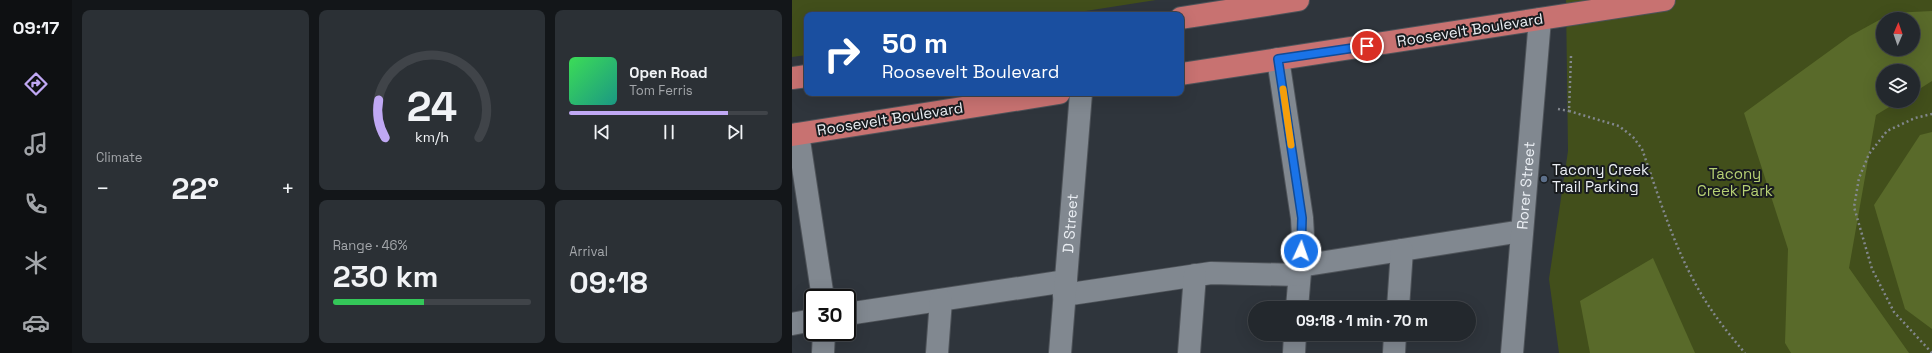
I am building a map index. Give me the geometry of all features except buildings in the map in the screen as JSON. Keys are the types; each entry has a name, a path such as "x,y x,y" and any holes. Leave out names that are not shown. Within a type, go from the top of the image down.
{"highway":[{"path":"1184,18 1298,0"},
{"name":"Roosevelt Boulevard","path":"1184,74 1664,0"},
{"path":"792,78 804,76"},
{"name":"Roosevelt Boulevard","path":"795,134 1041,96"}],"street":[{"name":"Rorer Street","path":"1513,351 1540,19"},
{"path":"1278,59 1302,218 1298,301"},
{"name":"D Street","path":"1060,353 1081,96"},
{"path":"795,134 821,289"},
{"path":"856,313 941,300 1211,273 1300,270 1402,250 1522,231"},
{"path":"1398,301 1402,250"},
{"path":"1189,353 1195,275"},
{"path":"937,353 941,300"},
{"path":"792,324 804,322"},
{"path":"823,353 824,341"},
{"path":"1294,353 1295,341"},
{"path":"1394,353 1395,341"}],"path":[{"path":"1571,56 1569,111 1618,126 1633,137 1642,149 1674,236 1695,283 1720,324 1745,353"},
{"path":"1932,114 1915,118 1887,131 1869,154 1859,178 1854,207 1872,269 1894,312 1932,353"}],"green space":[{"path":"792,0 1156,0 1079,12 804,12 804,55 792,57"},
{"name":"Tacony Creek Park","path":"1566,0 1932,0 1932,353 1559,353 1549,279 1568,151"},
{"path":"1932,11 1932,81 1920,89 1920,64 1876,64 1876,108 1888,108 1876,115 1849,268 1909,353 1791,353 1785,343 1788,249 1744,113 1850,36 1876,22 1876,56 1920,56 1920,12 1912,12"},
{"path":"1932,132 1932,329 1905,309 1874,205 1920,135"},
{"path":"1653,258 1695,353 1590,353 1580,301"}],"slow traffic":[{"path":"1283,89 1291,145"}],"place":[{"name":"Tacony Creek Trail Parking","path":"1544,179"}],"route":[{"path":"1301,251 1302,218 1278,59 1367,46"}]}
